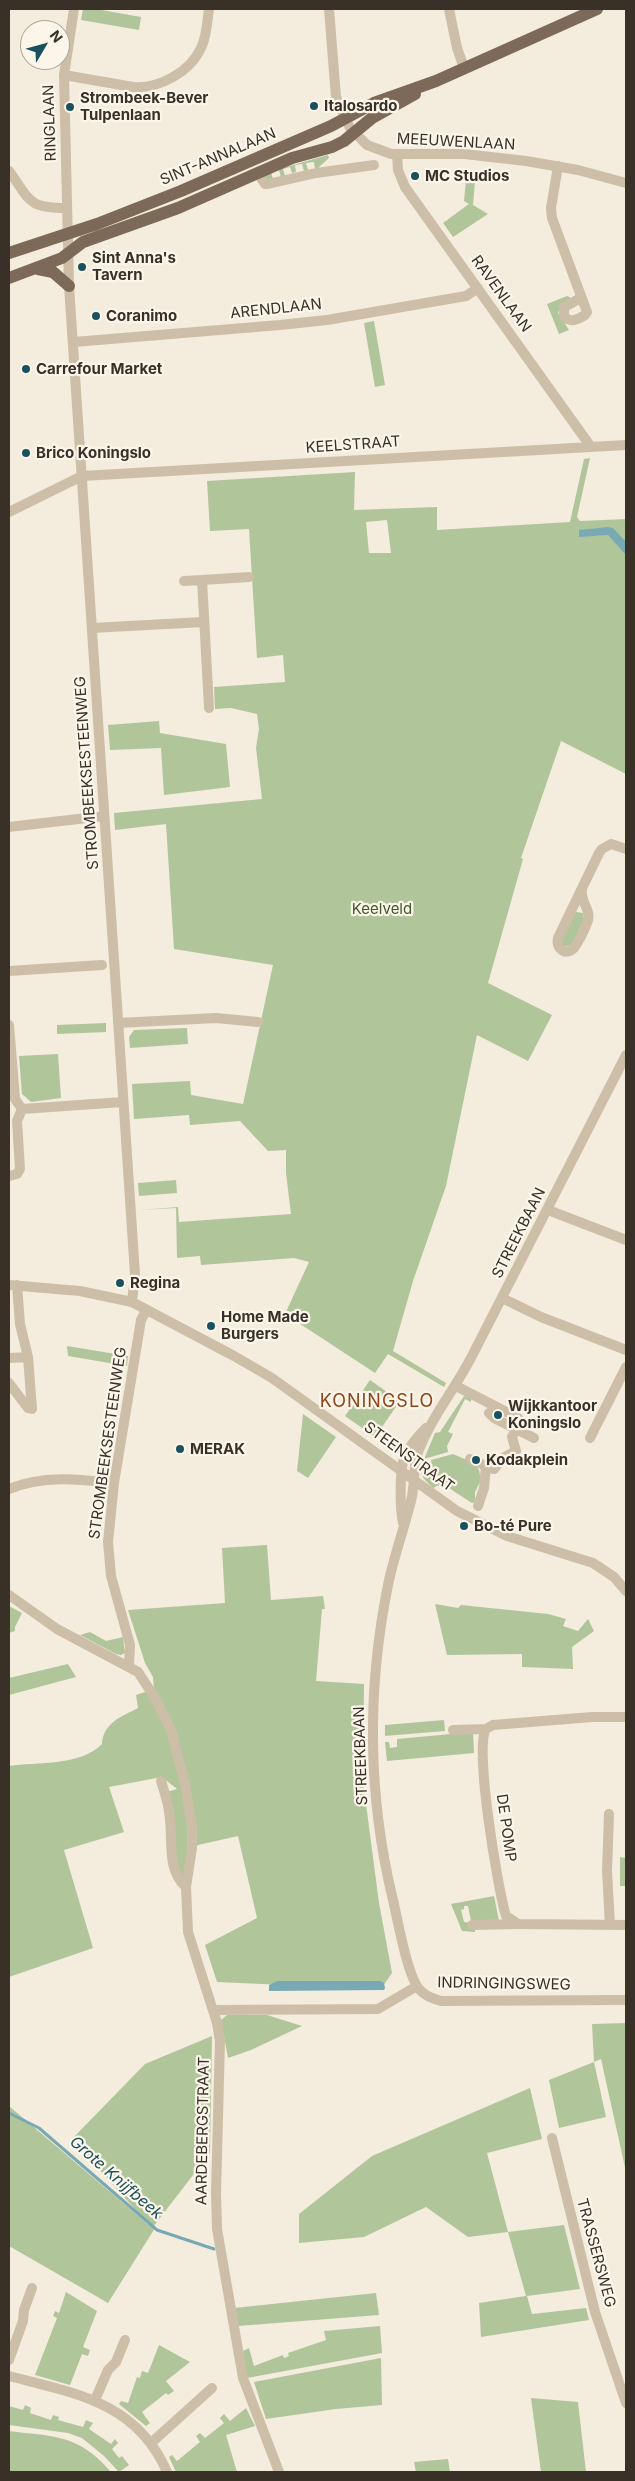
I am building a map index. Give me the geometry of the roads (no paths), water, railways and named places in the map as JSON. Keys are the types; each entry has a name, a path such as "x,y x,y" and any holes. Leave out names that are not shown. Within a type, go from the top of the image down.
{"main road":[{"name":"SINT-ANNALAAN","path":"9,254 82,242 178,208 292,158 330,148 374,103 436,81 581,12 597,9"},
{"name":"SINT-ANNALAAN","path":"9,278 58,261 68,243 181,192 350,127"},
{"path":"37,269 53,272 70,286"}],"street":[{"name":"RINGLAAN","path":"68,243 64,75 74,9"},
{"path":"64,75 133,87 144,88 160,84 188,64 198,54 204,38 209,9"},
{"path":"329,9 334,88 350,127"},
{"path":"448,9 457,48 464,68"},
{"name":"MEEUWENLAAN","path":"350,127 362,142 377,150 397,154 479,155 558,166 626,183"},
{"name":"RAVENLAAN","path":"397,154 398,168 405,187 591,447"},
{"name":"SINT-ANNALAAN","path":"258,173 265,184 268,184 316,173 374,165"},
{"path":"558,166 551,208 552,218 580,296"},
{"path":"9,171 35,205 45,208 67,208"},
{"name":"STROMBEEKSESTEENWEG","path":"68,243 135,1274 132,1302"},
{"name":"ARENDLAAN","path":"74,342 327,320 466,296 478,288"},
{"name":"KEELSTRAAT","path":"82,476 626,445"},
{"path":"9,512 82,476"},
{"path":"184,581 249,577"},
{"path":"202,580 203,622 210,708"},
{"path":"92,628 203,622"},
{"path":"9,827 104,816"},
{"path":"582,889 581,899 588,911 588,921 574,947 570,951 563,951 558,947 556,941 582,889 602,849 611,844 626,849"},
{"path":"9,971 102,965"},
{"path":"118,1023 203,1018 258,1022"},
{"path":"9,1025 15,1099 22,1109"},
{"name":"STREEKBAAN","path":"403,1523 401,1509 403,1471 407,1452 432,1422 456,1386 622,1074 626,1055"},
{"path":"22,1109 123,1102"},
{"path":"9,1176 17,1174 20,1169 17,1121 22,1109"},
{"path":"548,1210 626,1240"},
{"path":"9,1383 28,1408 32,1409 28,1357 13,1285"},
{"name":"STEENSTRAAT","path":"13,1285 88,1292 132,1302 264,1373 457,1511 495,1530 593,1563 614,1577 626,1591"},
{"path":"502,1298 541,1317 626,1350"},
{"name":"STROMBEEKSESTEENWEG","path":"129,1667 131,1658 130,1645 108,1559 114,1483 141,1320 146,1310"},
{"path":"9,1358 28,1357"},
{"path":"590,1438 626,1367"},
{"path":"456,1386 518,1418"},
{"path":"489,1413 494,1418 534,1438"},
{"name":"STREEKBAAN","path":"417,1986 411,1971 383,1853 377,1805 373,1736 376,1667 382,1614 415,1480 416,1458 432,1422"},
{"path":"470,1459 494,1469 503,1458 516,1451 512,1437 516,1429"},
{"path":"478,1506 484,1488 486,1466"},
{"path":"9,1489 29,1482 60,1478 114,1483"},
{"name":"AARDEBERGSTRAAT","path":"9,1595 57,1628 138,1672 151,1691 171,1730 176,1745 192,1826 192,1848 186,1887 189,1937 218,2031 220,2057 216,2163 217,2229 243,2378 279,2472"},
{"path":"453,1730 486,1729 493,1725 592,1717 626,1717"},
{"name":"DE POMP","path":"486,1729 482,1742 485,1786 498,1874 506,1916 518,1924"},
{"name":"AARDEBERGSTRAAT","path":"161,1781 170,1812 174,1868 178,1878 186,1887"},
{"path":"609,1814 607,1871 610,1925"},
{"path":"472,1925 626,1926"},
{"name":"INDRINGINGSWEG","path":"213,2010 378,2009 417,1986 426,1995 441,2001 626,2000"},
{"name":"TRASSERSWEG","path":"552,2138 595,2312 626,2403"},
{"path":"9,2360 24,2321 24,2310 32,2288"},
{"path":"95,2400 108,2370 116,2362 125,2340"},
{"path":"9,2376 95,2400 119,2413 151,2443 166,2472"},
{"path":"151,2443 212,2388"}],"water":[{"path":"613,528 626,542 626,555 608,535 579,537 579,530"},
{"path":"277,1981 380,1981 384,1983 385,1988 384,1990 269,1991 269,1985"}],"waterway":[{"name":"Grote Knijfbeek","path":"9,2113 39,2128 157,2230 214,2249"}],"place":[{"name":"Italosardo","path":"314,106"},
{"name":"Strombeek-Bever Tulpenlaan","path":"70,107"},
{"name":"MC Studios","path":"415,176"},
{"name":"Sint Anna's Tavern","path":"82,267"},
{"name":"Coranimo","path":"96,316"},
{"name":"Carrefour Market","path":"26,369"},
{"name":"Brico Koningslo","path":"26,453"},
{"name":"Regina","path":"120,1283"},
{"name":"Home Made Burgers","path":"211,1326"},
{"name":"Wijkkantoor Koningslo","path":"498,1415"},
{"name":"MERAK","path":"180,1449"},
{"name":"Kodakplein","path":"476,1460"},
{"name":"Bo-té Pure","path":"464,1526"}],"district":[{"name":"KONINGSLO","path":"377,1402"}],"park label":[{"name":"Keelveld","path":"382,909"}]}
